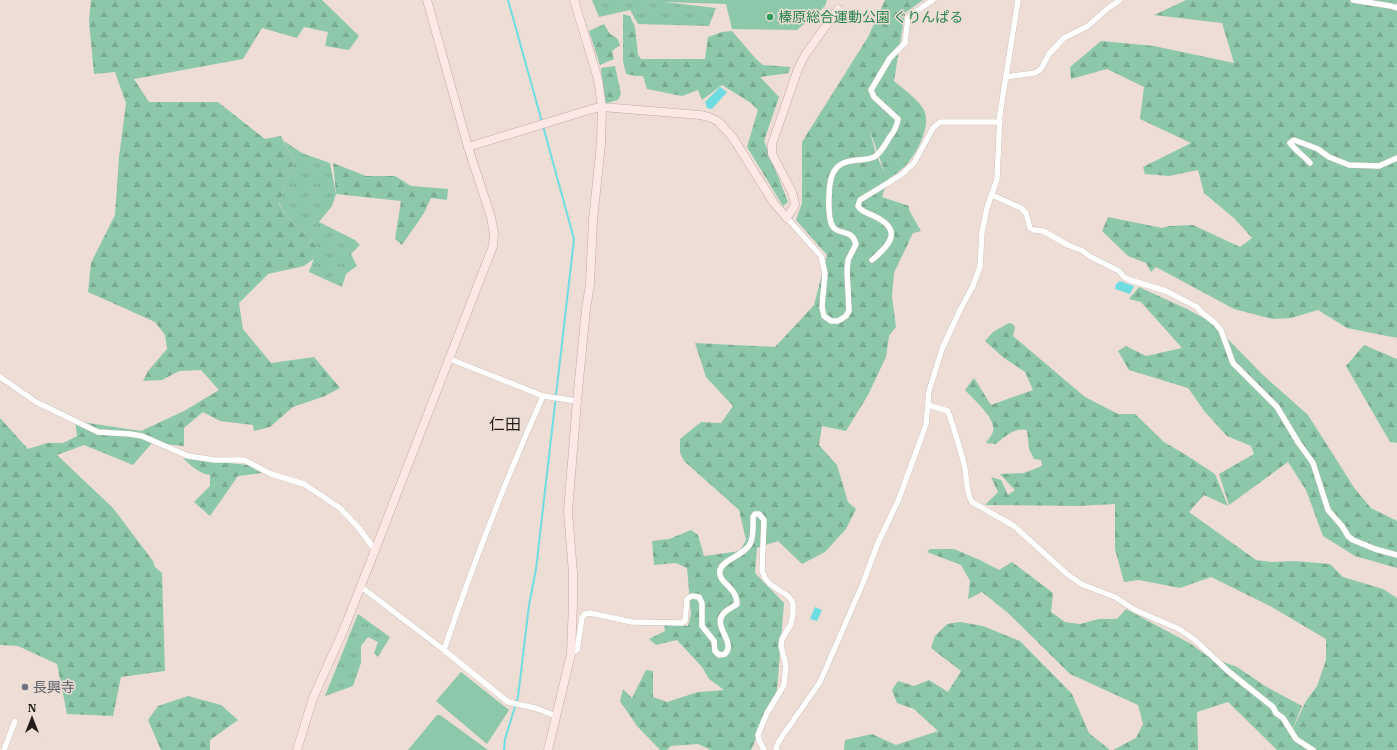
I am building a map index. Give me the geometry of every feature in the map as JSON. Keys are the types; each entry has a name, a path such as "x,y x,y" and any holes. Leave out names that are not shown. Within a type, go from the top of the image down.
{"street":[{"path":"297,750 313,698 375,550 409,459 450,359 493,246 494,234 491,218 468,147 427,0"},
{"path":"548,750 571,654 573,573 568,511 586,309 590,284 593,220 602,144 602,108 598,79 574,0"},
{"path":"468,147 592,109 602,108 700,115 709,117 719,122 733,138 774,203 821,256 825,273 822,307 824,316 831,321 838,321 846,316 849,311 847,271 848,260 856,244 854,237 834,228 829,219 832,174 836,168 846,161 868,159 875,156 881,151 897,127 898,119 874,97 870,90 890,58 905,43 908,17 933,0"},
{"path":"777,750 776,748 779,741 820,682 849,616 878,543 906,480 922,436 926,424 929,392 942,349 973,286 980,267 982,232 987,208 997,179 1000,114 1018,0"},
{"path":"1006,77 1035,73 1041,69 1049,54 1064,38 1088,26 1106,9 1120,0"},
{"path":"1353,0 1397,8"},
{"path":"787,218 794,205 794,199 792,192 772,154 772,144 798,68 805,55 838,9"},
{"path":"872,260 884,250 891,239 892,232 889,226 882,220 860,210 858,206 860,200 901,175 914,163 933,128 940,122 1000,122"},
{"path":"1310,163 1290,143 1294,140 1318,149 1329,157 1349,165 1379,166 1397,158"},
{"path":"992,195 1021,208 1026,213 1030,228 1043,231 1068,245 1083,251 1089,256 1119,271 1124,277 1130,280 1166,291 1197,307 1221,330 1233,363 1278,407 1298,442 1313,463 1328,510 1348,536 1353,540 1375,549 1397,555"},
{"path":"450,359 543,396 577,402"},
{"path":"0,377 36,402 98,432 142,436 188,456 215,460 244,460 271,474 304,484 340,508 358,527 375,550"},
{"path":"444,650 465,588 543,396"},
{"path":"928,405 948,411 961,452 969,498 972,502 1014,526 1067,574 1081,584 1115,597 1135,610 1179,629 1195,640 1228,671 1273,708 1276,713 1283,718 1296,740 1313,750"},
{"path":"571,654 577,650 582,618 585,614 590,613 632,622 682,623 685,621 687,599 692,596 699,597 702,603 702,626 714,640 714,651 719,655 725,654 728,651 729,646 720,625 721,618 724,613 737,604 737,598 733,590 724,583 720,575 720,570 723,564 744,551 750,544 753,517 755,514 759,514 764,520 762,571 770,584 788,596 793,603 791,624 782,639 781,646 786,666 784,685 767,713 758,735 764,750"},
{"path":"360,586 444,650 508,702 535,708 556,716"},
{"path":"4,750 15,721"}],"green space":[{"path":"91,0 322,0 359,36 349,50 325,46 328,32 304,27 297,38 262,28 243,59 134,79 149,102 218,102 265,139 281,136 294,161 279,204 289,219 306,234 318,248 315,258 304,266 268,274 239,303 243,329 271,363 314,357 340,388 325,396 293,407 270,427 254,431 253,425 220,421 203,412 184,428 184,446 152,443 133,465 84,445 57,455 113,508 153,561 155,567 162,573 165,671 121,677 113,716 67,714 57,664 18,646 0,645 0,418 28,449 47,443 63,443 77,436 75,421 141,431 184,411 219,390 201,370 179,371 162,380 143,381 148,371 167,349 165,335 155,322 88,292 91,263 115,215 119,157 126,103 115,72 94,74 89,21"},
{"path":"592,0 664,0 664,2 716,8 709,26 638,24 630,10 599,17"},
{"name":"榛原総合運動公園 ぐりんぱる","path":"664,0 827,0 825,6 797,30 732,29 726,4 664,2"},
{"path":"885,0 923,0 905,13 894,81 912,96 922,107 925,113 925,129 919,146 910,161 901,170 888,179 882,197 909,206 909,210 921,231 913,233 894,273 892,296 896,327 889,336 886,357 868,395 846,431 822,426 819,445 837,465 848,502 856,509 846,529 825,552 802,564 778,541 757,548 755,573 784,603 777,690 751,750 711,750 698,744 671,746 667,750 660,750 637,726 620,701 623,689 632,698 646,670 653,671 653,697 667,702 698,692 724,690 709,679 702,667 677,640 656,645 649,639 665,631 664,625 688,626 691,614 687,568 676,563 654,565 652,541 669,539 691,530 698,535 704,556 740,551 746,540 739,510 684,461 680,453 680,439 701,422 721,423 733,406 706,377 695,343 775,347 814,305 827,255 796,220 802,203 802,142 868,37","holes":["869,128 885,174 876,154"]},
{"path":"1186,0 1397,0 1393,9 1397,11 1397,338 1347,328 1318,310 1291,318 1272,319 1234,309 1156,267 1151,272 1146,263 1128,256 1102,231 1108,217 1162,228 1169,226 1193,225 1240,247 1252,238 1235,219 1204,193 1198,170 1169,176 1145,174 1143,167 1191,143 1140,119 1144,87 1107,69 1071,79 1070,67 1101,41 1154,46 1234,63 1222,23 1154,15"},
{"path":"623,14 630,16 635,27 638,55 641,59 705,59 708,37 722,32 732,31 763,65 790,67 789,73 760,77 779,97 764,141 788,202 783,206 747,147 758,110 751,103 722,85 702,100 698,90 682,96 647,89 643,76 626,74 623,61"},
{"path":"604,24 610,34 617,38 620,45 612,51 614,59 600,65 589,31"},
{"path":"615,66 621,94 618,100 604,104 601,68"},
{"path":"284,141 302,153 330,163 336,194 332,206 319,222 355,240 360,245 351,254 357,266 346,274 342,287 309,272 318,248 306,234 289,219 279,203 294,161"},
{"path":"333,163 366,176 395,176 411,186 448,189 447,200 431,198 424,213 402,245 395,239 401,201 336,194"},
{"path":"1139,287 1211,322 1262,374 1308,415 1355,489 1371,508 1397,521 1397,568 1355,556 1323,536 1306,490 1288,462 1229,505 1219,474 1254,454 1251,446 1227,436 1205,412 1188,388 1129,370 1118,351 1126,346 1146,356 1182,348 1141,302 1129,299"},
{"path":"1009,323 1013,324 1015,328 1013,336 1085,397 1118,414 1135,414 1164,442 1215,474 1228,506 1204,495 1189,512 1256,560 1330,564 1343,577 1383,589 1397,598 1397,750 1277,750 1228,702 1197,712 1198,750 1113,750 1136,738 1143,724 1138,705 1070,674 1008,613 982,592 968,599 970,581 961,565 927,552 930,549 954,549 999,570 1012,562 1053,593 1051,612 1065,622 1080,624 1099,619 1117,619 1126,609 1191,644 1207,656 1237,667 1265,686 1302,706 1290,735 1306,701 1317,686 1326,660 1326,639 1270,606 1211,577 1180,588 1139,580 1124,582 1115,549 1115,504 1078,506 985,505 998,492 991,477 1001,480 1008,495 1015,490 1000,474 1024,473 1042,466 1041,460 1034,459 1029,449 1027,430 1023,429 1014,431 996,444 986,443 993,432 991,421 984,410 965,390 974,378 991,405 1033,390 1025,372 1004,358 985,341 993,332"},
{"path":"1364,345 1397,359 1397,443 1390,442 1346,366"},
{"path":"183,458 248,465 262,473 238,476 210,516 194,502 210,486 210,475 199,471"},
{"path":"358,614 390,637 378,657 374,653 378,642 368,637 361,646 361,663 353,686 325,696"},
{"path":"960,622 983,626 1020,641 1072,694 1089,733 1110,750 844,750 845,740 872,734 896,745 938,731 914,709 897,703 892,690 898,681 914,686 929,680 948,692 961,671 931,648 935,636 947,624"},
{"path":"461,672 509,710 487,744 436,701"},
{"path":"188,696 221,705 238,720 210,740 210,750 161,750 148,720 158,706"},
{"path":"437,715 440,715 488,750 408,750"}],"water":[{"path":"720,87 727,92 712,109 707,108 705,102"},
{"path":"1120,281 1134,286 1130,294 1115,289 1116,284"},
{"path":"815,607 822,610 817,621 810,619"}],"waterway":[{"path":"508,0 542,122"},
{"path":"504,750 505,739 518,697 529,605 536,569 574,239 543,126"}],"place":[{"name":"榛原総合運動公園 ぐりんぱる","path":"770,17"},
{"name":"長興寺","path":"25,687"}],"district":[{"name":"仁田","path":"505,424"}]}
